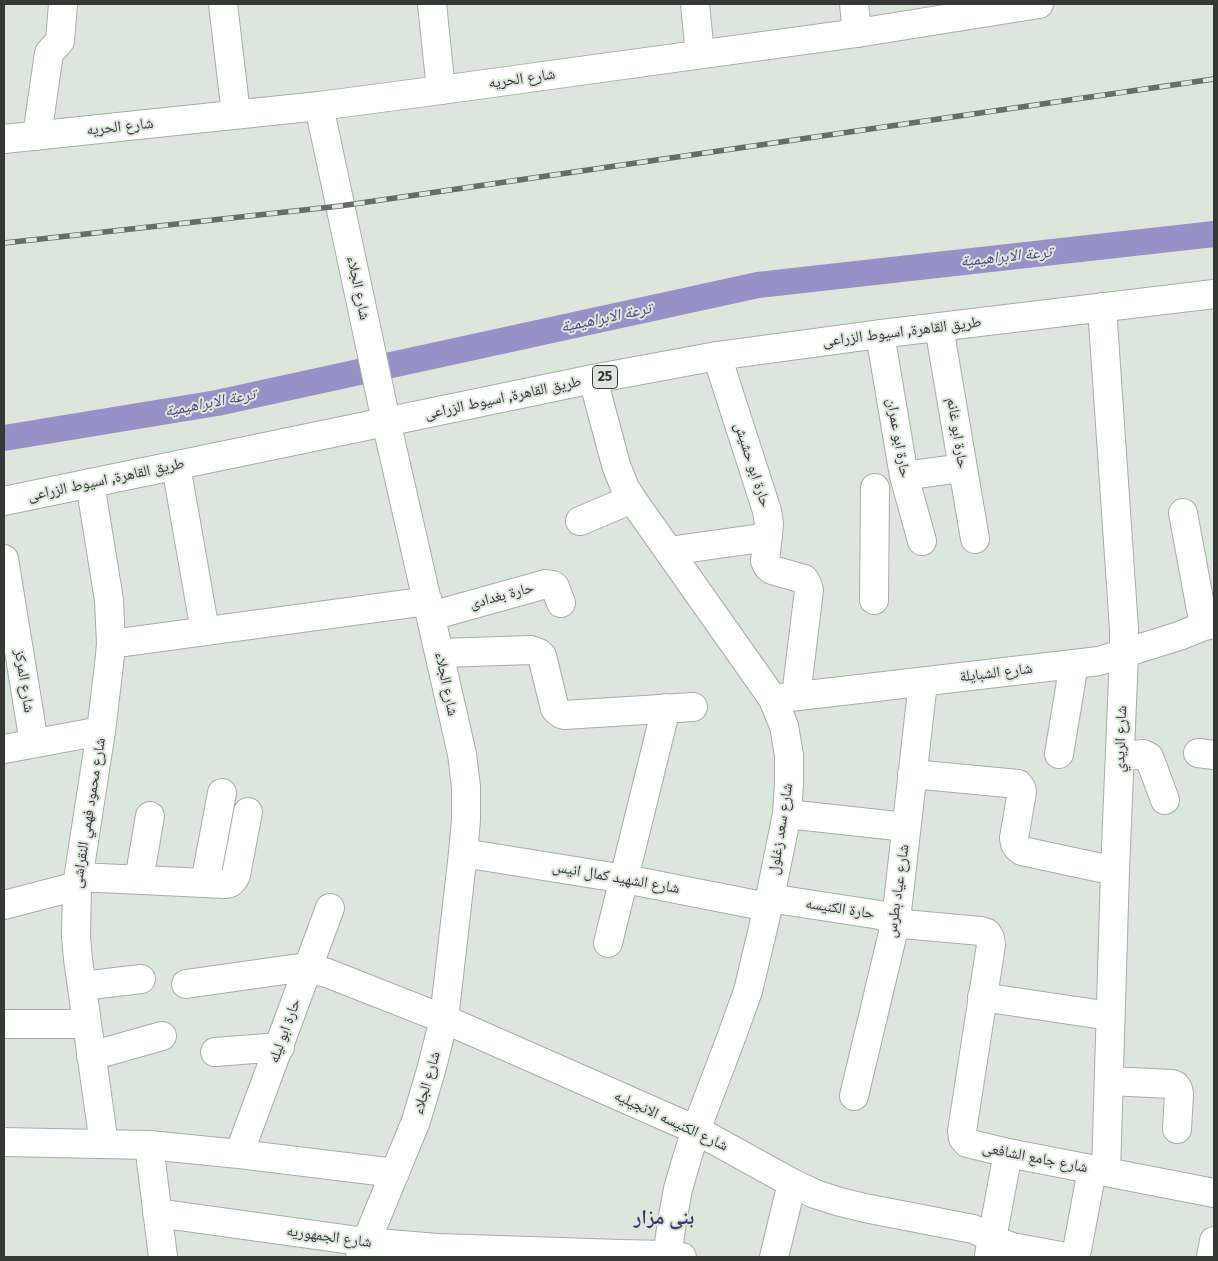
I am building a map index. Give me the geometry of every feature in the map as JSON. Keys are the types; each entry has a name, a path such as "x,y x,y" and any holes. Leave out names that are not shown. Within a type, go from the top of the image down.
{"main road":[{"path":"37,136 49,53 60,41 64,4"},
{"path":"223,4 236,114"},
{"path":"432,4 441,90"},
{"path":"695,4 700,54"},
{"path":"854,4 857,33"},
{"name":"شارع الحريه","path":"4,139 319,106 857,33 1039,4"},
{"name":"شارع الجلاء","path":"319,106 386,422 462,754 466,795 463,853 444,1019 416,1121 363,1250"},
{"name":"طريق القاهرة, اسيوط الزراعى","path":"4,501 593,379 717,356 880,334 1214,294"},
{"name":"شارع الريدي","path":"1099,1171 1109,1081 1124,654 1124,629 1102,307"},
{"name":"حارة ابو غانم","path":"939,327 962,468 976,539"},
{"name":"حارة ابو عمران","path":"880,334 905,480 922,541"},
{"name":"حارة ابو حشيش","path":"717,356 767,511 769,524 765,561 772,570 804,579 809,590 785,698"},
{"name":"شارع سعد زغلول","path":"593,379 616,465 625,488 669,551 785,698 784,726 789,755 790,784 769,902 748,991 696,1130 678,1190 672,1222 672,1256"},
{"path":"176,466 205,631"},
{"path":"874,600 865,490 962,468"},
{"name":"شارع محمود فهمي النقراشى","path":"90,483 109,600 111,644 101,731 78,882 76,937 104,1144"},
{"path":"580,520 632,499"},
{"path":"1182,513 1209,625"},
{"path":"669,551 768,537"},
{"name":"شارع المركز","path":"4,559 34,743"},
{"name":"حارة بغدادى","path":"111,644 205,631 429,608 546,584 555,587 562,603"},
{"name":"شارع الشبايلة","path":"785,698 1099,661 1209,625"},
{"path":"440,653 531,650 539,653 542,656 555,709 561,714 693,707"},
{"path":"1059,754 1074,664"},
{"name":"شارع عياد بطرس","path":"854,1096 896,920 923,682"},
{"path":"608,943 666,708"},
{"path":"4,749 101,731"},
{"path":"1120,757 1143,754 1149,757 1165,800"},
{"path":"912,774 1018,784 1022,792 1014,838 1018,848 1022,851 1115,871"},
{"path":"205,883 222,793"},
{"path":"4,905 78,882 139,880 230,883 236,875 248,812"},
{"path":"786,814 906,827"},
{"path":"139,880 150,816"},
{"name":"شارع الشهيد كمال انيس","path":"463,853 769,902"},
{"name":"حارة الكنيسه","path":"769,902 880,915 903,924 981,931 987,933 991,944"},
{"name":"حارة ابو ليله","path":"240,1154 330,908"},
{"name":"شارع جامع الشافعى","path":"991,944 962,1131 963,1138 974,1146 1214,1193"},
{"name":"شارع الكنيسه الانجيليه","path":"186,984 289,969 309,969 327,973 444,1019 696,1130 815,1194 840,1202 973,1229 979,1231 990,1248 998,1242 1012,1247 1066,1257 1074,1255 1099,1171"},
{"path":"82,986 141,979"},
{"path":"982,997 1110,1016"},
{"path":"4,1024 87,1024"},
{"path":"92,1056 162,1036"},
{"path":"215,1052 280,1047"},
{"path":"1109,1081 1175,1085 1178,1088 1179,1094 1178,1129"},
{"path":"4,1142 149,1145 395,1173"},
{"path":"149,1145 163,1257"},
{"path":"990,1248 1008,1153"},
{"path":"774,1257 792,1183"},
{"name":"شارع الجمهوريه","path":"157,1213 363,1250 435,1253 672,1256"},
{"path":"1211,1257 1214,1241"}],"waterway":[{"name":"ترعة الابراهيمية","path":"4,438 217,403 758,285 1214,234"}],"railway":[{"path":"4,243 340,206 1214,79"}],"district":[{"name":"بنى مزار","path":"664,1218"}]}
